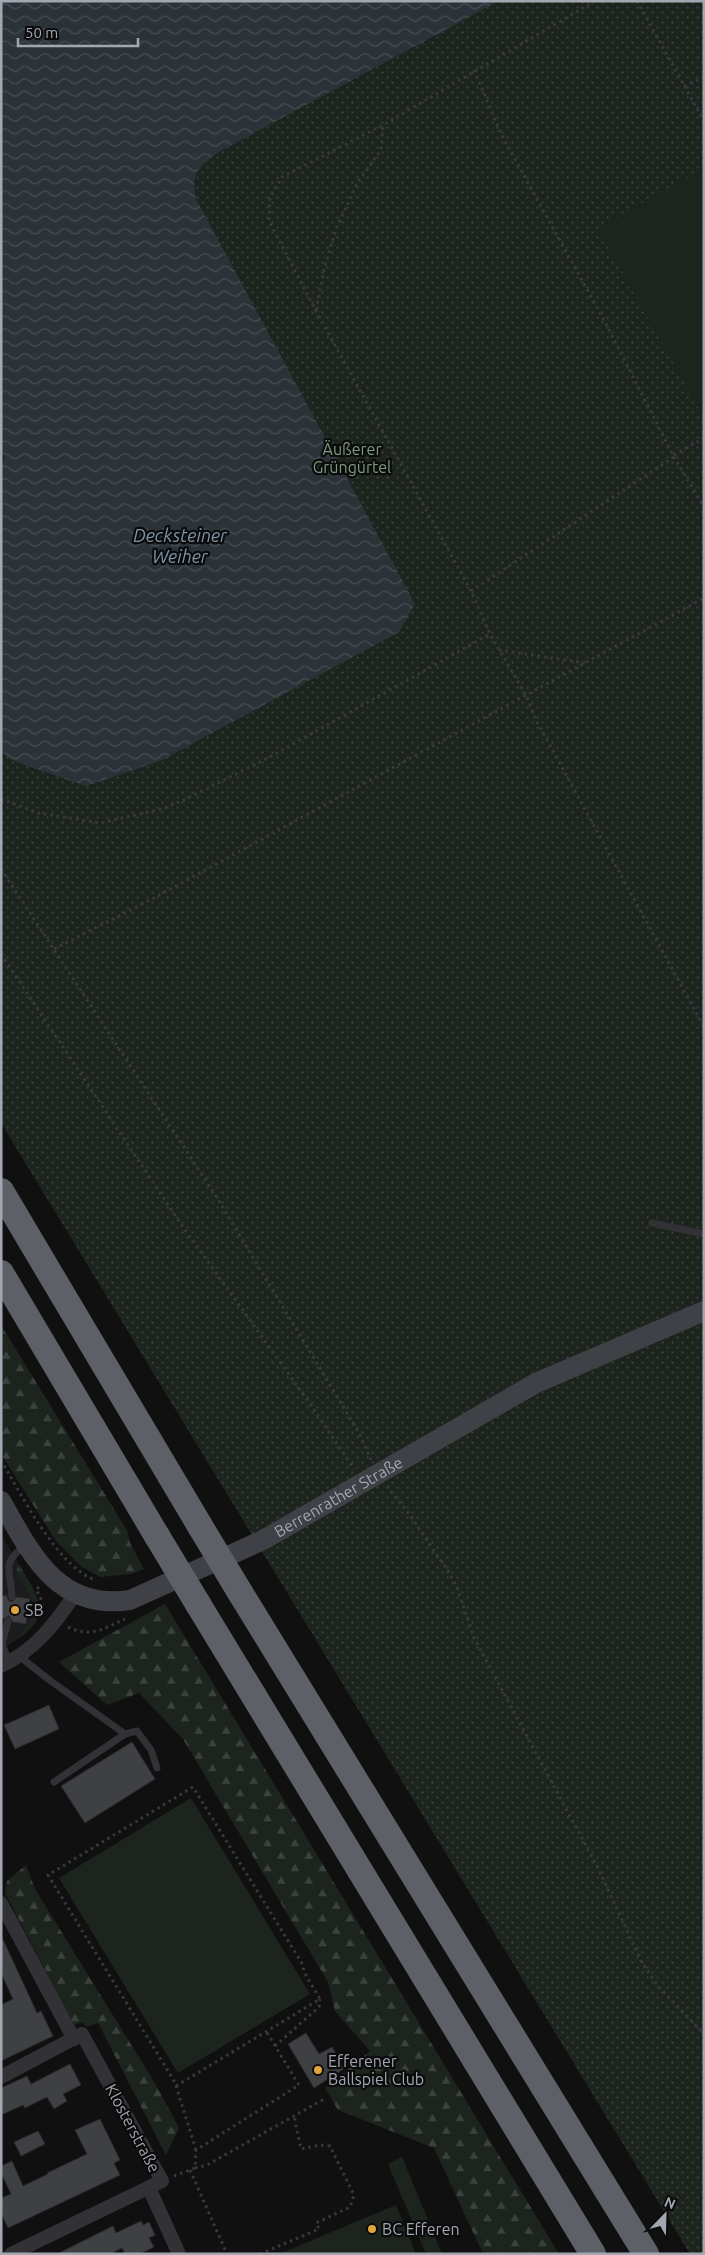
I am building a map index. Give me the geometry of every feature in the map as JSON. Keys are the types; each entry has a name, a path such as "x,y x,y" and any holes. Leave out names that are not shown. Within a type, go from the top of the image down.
{"highway":[{"path":"1,1191 240,1594 646,2254"},
{"path":"1,1273 198,1604 593,2254"}],"street":[{"name":"Berrenrather Straße","path":"1,1501 27,1544 50,1576 75,1594 100,1602 115,1603 142,1596 264,1540 536,1383 704,1311"},
{"path":"10,1661 43,1638 75,1594"},
{"name":"Klosterstraße","path":"1,1903 162,2181 11,2254"},
{"path":"1,2077 78,2036"},
{"path":"149,2188 179,2254"}],"lane":[{"path":"652,1223 704,1234"},
{"path":"12,1596 12,1588 5,1572 6,1562 10,1555 27,1544"},
{"path":"8,1621 2,1644 10,1661 48,1679 125,1734"},
{"path":"54,1782 125,1734 137,1731 151,1750 157,1768"}],"path":[{"path":"594,1 383,125 282,177 270,197 269,221 316,311 471,591 490,634 527,697 535,718 704,1027"},
{"path":"637,1 704,121"},
{"path":"474,70 501,134 604,320 674,456 704,507"},
{"path":"684,86 704,77"},
{"path":"316,311 325,266 336,229 358,182 381,150 383,125"},
{"path":"471,591 704,438"},
{"path":"54,949 154,898 527,697 704,598"},
{"path":"1,799 38,814 100,823 162,809 268,758 490,634"},
{"path":"499,650 585,663"},
{"path":"1,868 216,1196 359,1433 379,1474 450,1574 457,1587 474,1638 598,1868 642,1963 659,1987 704,2034"},
{"path":"1,954 161,1196 308,1401 356,1472"},
{"path":"1,1460 51,1542 67,1559 89,1577 97,1580"},
{"path":"50,1576 36,1589 42,1601 43,1614 56,1622 86,1634 96,1632 131,1616"},
{"path":"195,2168 196,2150 176,2086 48,1875 193,1787 303,1965 304,1972 320,1999 319,2007 275,2046"},
{"path":"176,2086 320,1999"},
{"path":"196,2150 299,2085 266,2031"},
{"path":"162,2181 207,2165 326,2098"},
{"path":"260,2254 319,2229 316,2223 350,2207 354,2195 330,2146 320,2144 301,2149 294,2116"},
{"path":"190,2170 227,2254"}],"shaded area":[{"path":"1,1535 19,1564 17,1571 35,1602 32,1620 16,1640 1,1650"}],"green space":[{"name":"Äußerer Grüngürtel","path":"1,1 704,1 704,2254 690,2254 1,1123"},
{"path":"704,168 704,418 598,228"},
{"path":"1,1325 128,1532 130,1543 144,1569 131,1574 100,1577 82,1567 56,1541 1,1454"},
{"path":"19,1564 36,1595 39,1613 36,1622 16,1640 33,1613 32,1599 16,1571"},
{"path":"165,1604 559,2254 483,2254 434,2148 338,2110 325,2088 370,2051 335,2011 328,1982 183,1739 139,1693 107,1705 59,1662"},
{"path":"191,1798 310,1994 178,2073 59,1878"},
{"path":"26,1865 35,1889 156,2085 179,2128 166,2155 98,2023 86,2027 82,2022 74,2025 5,1893 7,1881"},
{"path":"402,2157 442,2254 426,2254 388,2164"},
{"name":"BC Efferen","path":"396,2205 416,2254 279,2254"}],"water":[{"name":"Decksteiner Weiher","path":"1,1 499,1 217,153 200,167 194,183 196,199 415,604 399,632 160,761 86,786 16,762 1,752 1,464 5,458 1,450"}],"building":[{"name":"SB","path":"1,1595 7,1596 8,1600 12,1602 17,1597 30,1599 26,1624 13,1622 9,1616 1,1620"},
{"path":"49,1705 59,1729 15,1749 4,1725"},
{"path":"132,1742 155,1779 85,1823 61,1786"},
{"path":"1,1935 37,2013 41,2011 53,2036 1,2061 1,2005 13,1999 1,1973"},
{"path":"306,2033 319,2054 332,2047 345,2068 314,2088 288,2044"},
{"path":"70,2064 81,2085 63,2094 67,2101 54,2109 47,2097 25,2108 23,2105 1,2115 1,2088 27,2076 31,2084"},
{"path":"100,2119 120,2160 114,2163 120,2175 8,2228 1,2213 1,2198 11,2194 1,2173 1,2166 12,2161 23,2186 87,2154 75,2130"},
{"path":"38,2131 45,2144 21,2156 14,2142"},
{"path":"141,2221 143,2225 149,2222 155,2235 149,2238 154,2247 140,2254 125,2254 122,2248 110,2254 57,2254 113,2226 116,2233"}],"place":[{"name":"SB","path":"15,1610"},
{"name":"Efferener Ballspiel Club","path":"318,2070"},
{"name":"BC Efferen","path":"372,2229"}]}
